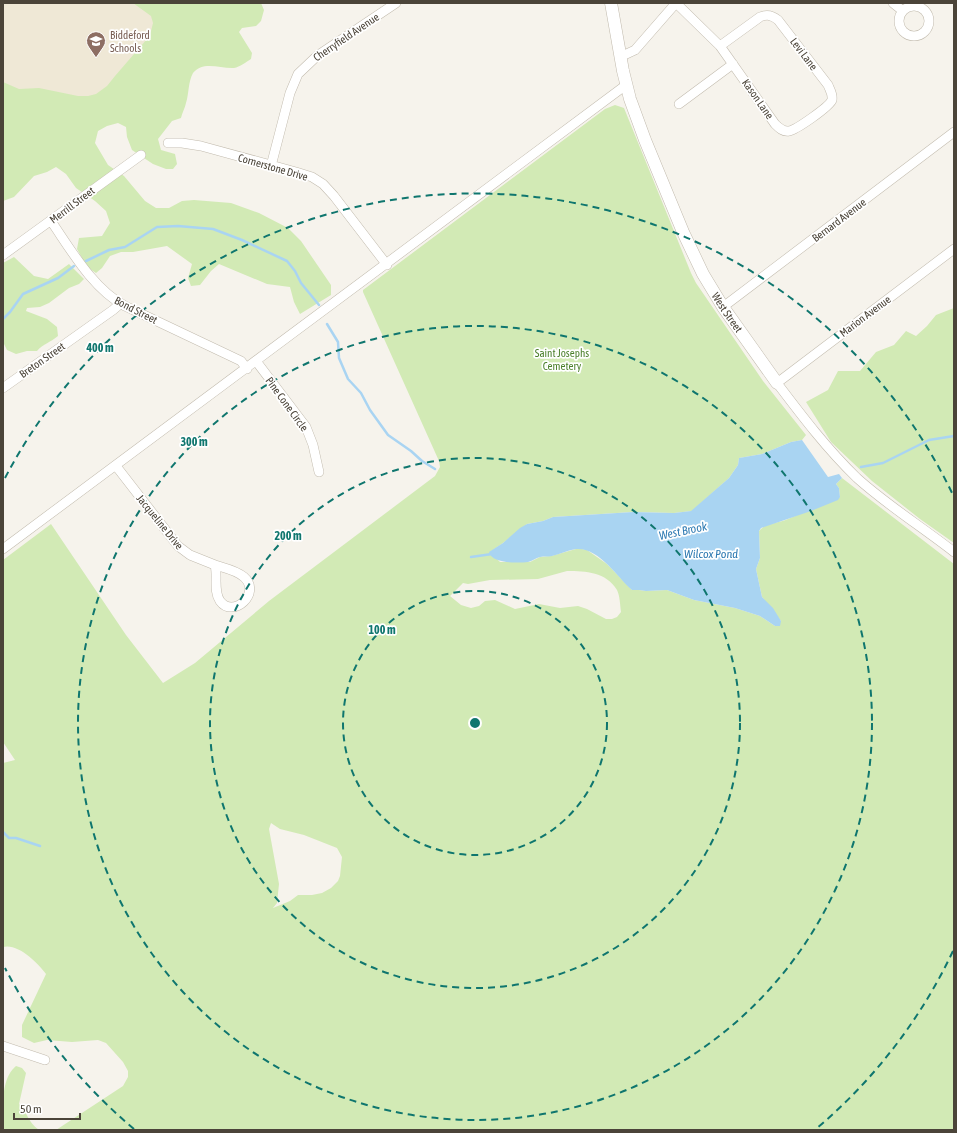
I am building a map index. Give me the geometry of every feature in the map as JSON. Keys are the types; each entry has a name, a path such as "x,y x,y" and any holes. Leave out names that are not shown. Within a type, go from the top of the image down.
{"street":[{"name":"Cherryfield Avenue","path":"271,166 290,92 298,74 317,56 396,3"},
{"name":"West Street","path":"612,3 626,86 645,140 686,238 723,307 815,432 856,476 878,496 954,552"},
{"path":"620,57 629,54 634,50 676,3"},
{"name":"Kason Lane","path":"676,3 720,46 775,124 780,129 786,131"},
{"path":"893,3 903,11"},
{"name":"Levi Lane","path":"720,46 760,17 769,15 778,20 828,85 832,94 831,101 825,108 795,129 786,131"},
{"path":"679,104 733,64"},
{"path":"3,549 626,86"},
{"name":"Bernard Avenue","path":"723,307 954,132"},
{"name":"Cornerstone Drive","path":"168,143 192,144 304,174 323,184 387,264"},
{"name":"Merrill Street","path":"3,255 141,155"},
{"name":"Bond Street","path":"51,221 92,279 109,296 120,304 241,362 247,368"},
{"name":"Marion Avenue","path":"777,382 954,249"},
{"name":"Breton Street","path":"3,388 120,304"},
{"name":"Pine Cone Circle","path":"256,361 306,427 314,445 319,472"},
{"name":"Jacqueline Drive","path":"116,466 178,546 190,555 235,571 244,577 250,588 249,594 239,605 233,608 228,607 219,600 216,591 215,565"},
{"path":"3,1046 45,1060"}],"shaded area":[{"name":"Biddeford Schools","path":"3,3 262,3 118,114 3,195"}],"green space":[{"path":"133,3 261,3 264,10 261,21 256,26 242,28 239,32 252,53 251,59 241,66 234,68 207,66 197,69 191,77 187,99 181,118 172,121 158,139 161,150 175,154 177,164 173,169 166,169 153,164 132,150 127,137 126,127 118,123 107,126 98,131 95,143 108,165 124,176 145,201 156,208 169,208 182,201 194,200 231,203 259,213 288,228 301,241 331,285 331,295 300,314 294,302 290,287 267,284 219,264 211,271 200,285 191,286 188,278 192,264 167,246 133,252 121,252 110,256 102,268 96,273 87,267 77,249 79,238 102,236 110,223 106,211 95,201 76,188 66,174 56,167 47,172 34,176 14,197 3,201 3,82 19,89 39,88 78,96 96,94 107,86 147,39 151,31 153,23 151,16"},
{"name":"Saint Josephs Cemetery","path":"615,105 624,108 696,283 763,381 806,435 802,440 791,442 762,454 739,458 738,465 729,478 692,511 674,513 633,512 553,517 543,521 527,524 490,552 500,562 530,562 540,557 551,556 576,549 587,550 607,564 632,590 667,590 694,600 735,608 760,616 775,626 781,621 762,597 756,569 760,558 759,531 765,526 788,519 840,497 839,488 836,484 842,478 954,564 954,1130 56,1130 123,1086 128,1077 128,1071 123,1062 106,1043 98,1040 72,1042 47,1040 34,1043 22,1037 22,1025 46,974 33,960 21,951 15,948 3,947 3,763 15,760 3,742 3,560 51,524 126,635 163,683 195,663 269,601 435,476 440,467 439,461 363,290 605,109","holes":["567,571 588,572 607,579 617,590 619,595 621,612 617,617 606,619 578,606 560,608 539,604 515,609 495,600 485,601 479,606 471,608 461,605 450,596 463,583 468,584 490,580 538,579","271,823 280,829 304,835 337,848 342,857 338,881 331,888 322,893 298,895 290,901 273,908 277,903 279,884 269,829"]},
{"path":"14,257 34,276 48,279 69,264 84,279 79,284 69,288 49,303 40,307 27,308 26,311 47,319 57,327 58,336 37,351 27,351 16,354 7,350 3,342 3,263"},
{"path":"954,308 954,543 920,519 872,481 831,442 806,402 828,390 838,371 860,371 876,352 894,345 906,331 916,336 936,315"},
{"path":"16,1066 22,1068 26,1073 19,1104 35,1127 39,1130 3,1130 3,1104 5,1087 7,1079"}],"water":[{"name":"Wilcox Pond","path":"802,440 828,477 839,474 842,478 836,484 839,488 840,497 838,500 811,511 761,528 759,531 760,558 756,569 762,597 773,608 781,621 780,626 775,626 760,616 735,608 694,600 667,590 632,590 600,558 584,550 576,549 552,556 540,557 528,562 518,563 500,561 491,556 489,552 527,524 543,521 553,517 633,512 674,513 691,511 729,478 738,465 739,458 762,454 791,442"}],"waterway":[{"path":"86,261 109,250 125,247 157,227 178,226 213,229 242,240 287,261 295,271 301,283 319,305"},
{"path":"3,319 23,294 58,278 74,266"},
{"path":"327,324 338,342 339,358 348,379 361,393 370,410 388,435 435,469"},
{"name":"West Brook","path":"861,467 883,463 929,440 954,436"},
{"name":"West Brook","path":"471,557 492,554"},
{"name":"West Brook","path":"3,832 9,838 16,838 40,846"}],"place":[{"name":"Biddeford Schools","path":"96,58"}]}
